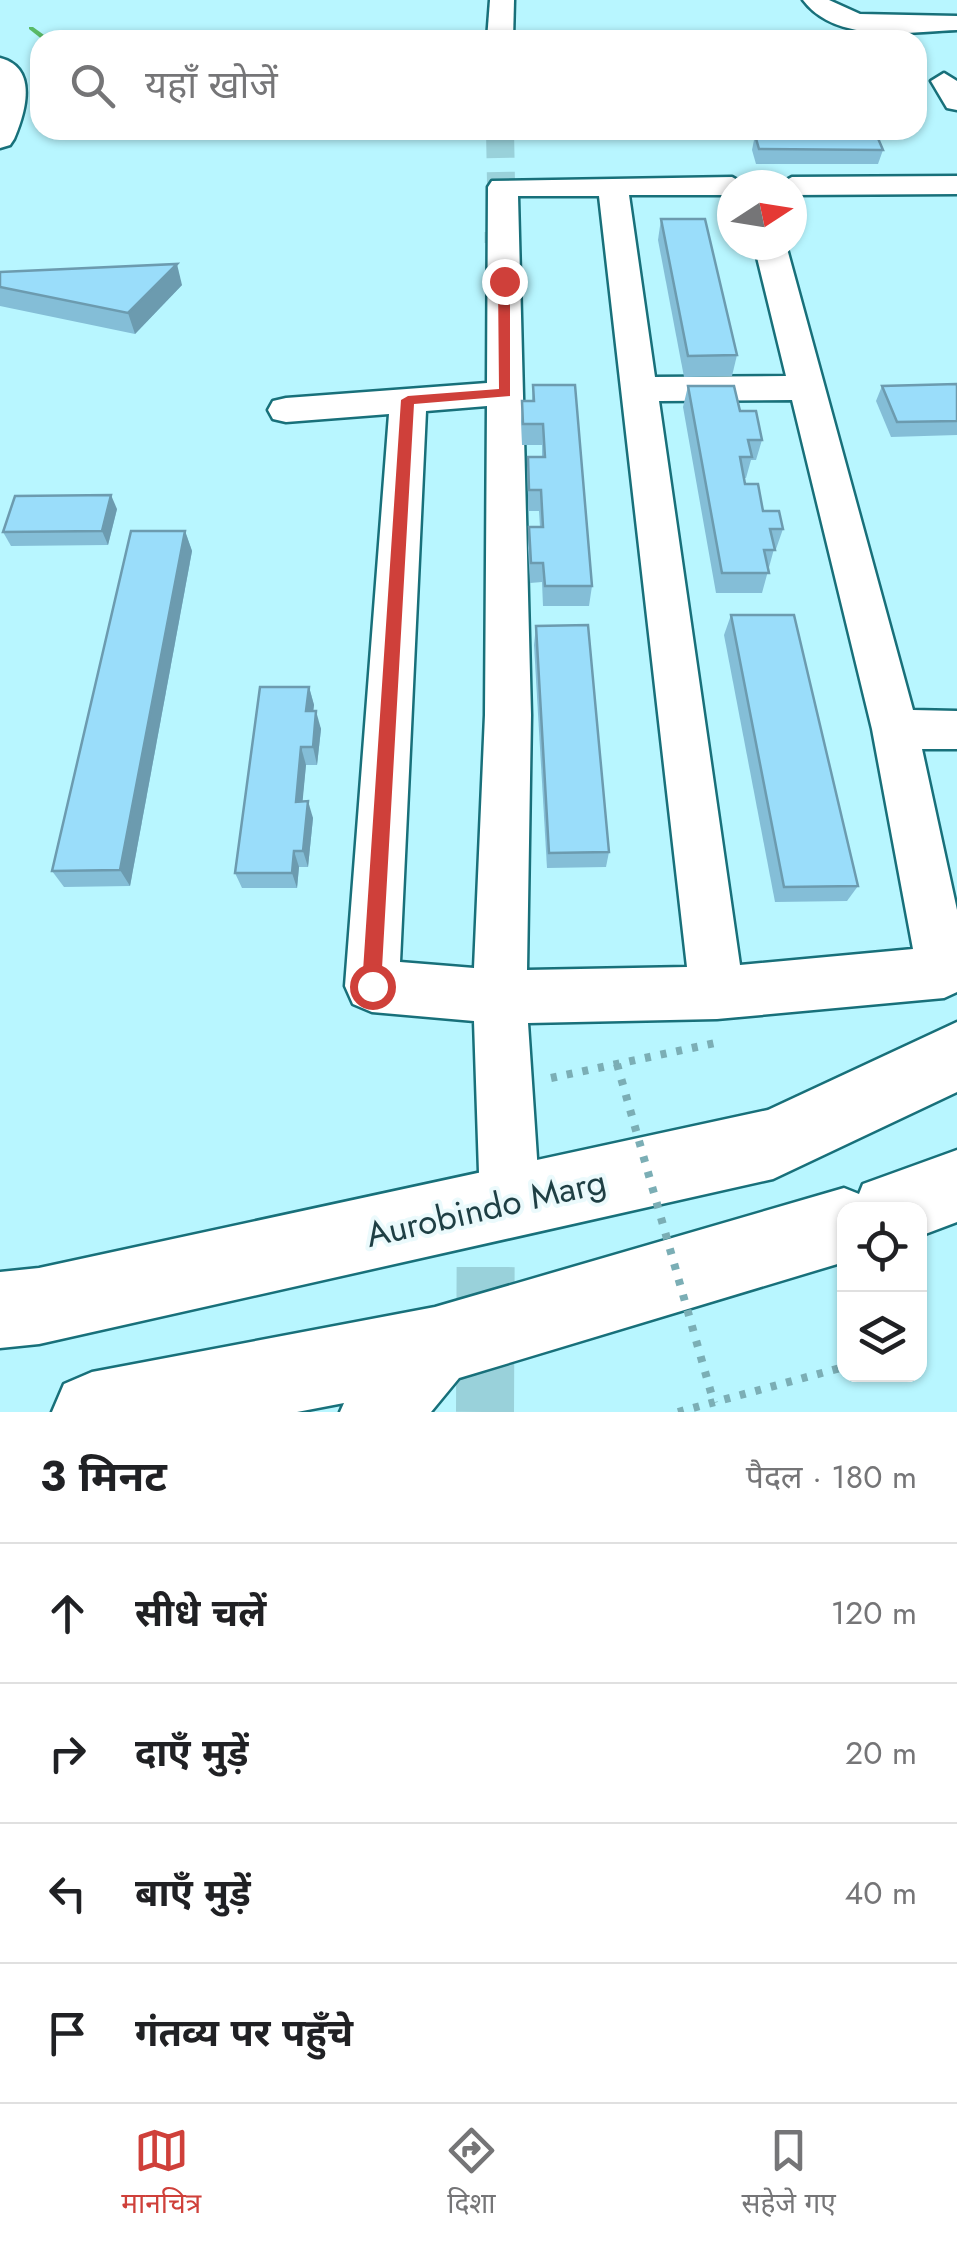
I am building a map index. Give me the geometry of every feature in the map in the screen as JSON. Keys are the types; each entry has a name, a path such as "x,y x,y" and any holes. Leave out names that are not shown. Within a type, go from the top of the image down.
{"highway":[{"name":"Aurobindo Marg","path":"0,1310 38,1306 773,1144 957,1056"},
{"path":"912,1202 957,1186"},
{"path":"92,1412 434,1346 837,1227"},
{"path":"380,1412 434,1346"}],"street":[{"path":"500,30 502,0"},
{"path":"815,0 827,13 853,22 957,23"},
{"path":"0,66 15,83 16,94 2,132"},
{"path":"807,186 957,185"},
{"path":"510,1203 500,997 508,714 503,188 717,186"},
{"path":"613,187 717,993"},
{"path":"408,400 372,986 500,997 717,993 944,972 895,730 774,260"},
{"path":"639,389 806,388"},
{"path":"286,410 505,393"},
{"path":"895,730 957,730"}],"path":[{"path":"503,1088 723,1042"},
{"path":"617,1064 714,1403"},
{"path":"678,1412 837,1370"}],"building":[{"path":"756,140 879,140 883,150 759,149"},
{"path":"661,219 705,219 737,355 688,356"},
{"path":"177,264 128,313 0,287 0,272"},
{"path":"957,384 957,421 897,422 882,386"},
{"path":"533,385 575,385 592,586 545,586 543,563 531,563 529,527 543,527 541,490 529,490 528,457 545,457 543,424 523,424 522,401 534,401"},
{"path":"688,386 734,386 740,411 756,411 762,440 748,440 752,457 740,457 745,484 758,484 763,511 779,511 783,529 770,529 775,550 764,550 769,573 722,573"},
{"path":"111,495 102,531 3,532 15,496"},
{"path":"131,531 185,531 120,870 52,871"},
{"path":"731,615 794,615 858,886 784,887"},
{"path":"588,625 609,852 549,853 536,626"},
{"path":"260,687 309,687 306,711 316,711 313,747 301,747 296,802 308,801 303,851 294,851 292,873 235,873"}],"tunnel":[{"path":"500,140 502,235"},
{"path":"502,235 502,243"},
{"path":"485,1412 486,1182"}],"route":[{"path":"372,986 408,400 505,393 504,281"}]}
